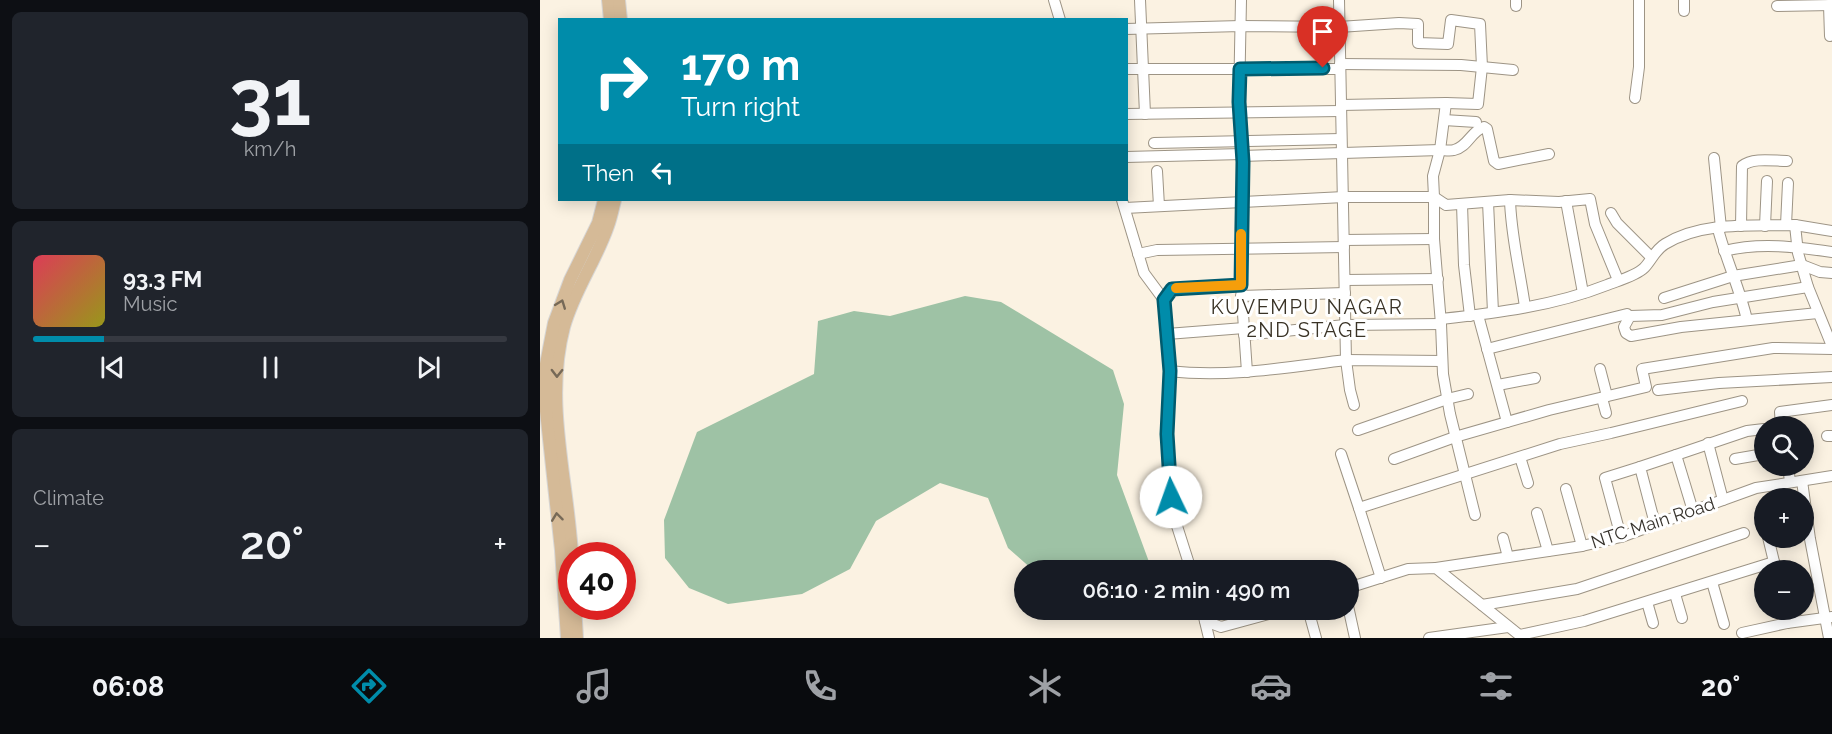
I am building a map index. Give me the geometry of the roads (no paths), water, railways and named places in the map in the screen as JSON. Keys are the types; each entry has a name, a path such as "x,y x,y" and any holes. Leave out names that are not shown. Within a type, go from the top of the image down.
{"main road":[{"path":"608,0 610,18"},
{"path":"619,0 621,18"},
{"path":"567,638 561,550 546,411 546,364 554,323 570,280 598,223 604,201"},
{"path":"571,542 558,423 557,365 564,326 580,285 608,226 615,201"},
{"path":"576,620 577,638"}],"street":[{"path":"1054,0 1059,18"},
{"path":"1140,0 1145,114"},
{"path":"1241,0 1241,291 1246,372"},
{"path":"1339,0 1346,360 1354,405"},
{"path":"1635,98 1639,67 1639,0"},
{"path":"1777,6 1830,5 1830,36"},
{"path":"1128,29 1241,26 1339,27 1399,23 1418,24 1418,43 1448,44 1451,20 1480,24 1482,67 1478,104 1240,113 1128,114"},
{"path":"1128,69 1461,65 1513,70"},
{"path":"1446,104 1440,150 1432,176 1442,361 1447,399 1475,515"},
{"path":"1444,120 1476,122"},
{"path":"1128,157 1455,150 1464,145 1474,132 1484,127 1487,129 1494,161 1497,164 1549,154"},
{"path":"1154,143 1341,140"},
{"path":"1714,158 1719,228 1724,251 1742,297 1747,320"},
{"path":"1741,226 1742,166 1746,163 1787,161"},
{"path":"1156,171 1159,206"},
{"path":"1765,226 1767,181"},
{"path":"1394,459 1455,436 1646,387 1642,369 1773,348 1832,347 1824,317 1808,287 1790,225 1788,183"},
{"path":"1188,560 1171,497 1167,434 1170,371 1164,300 1144,273 1124,204 1159,206 1344,197 1434,197 1446,205 1510,200 1590,199 1595,224 1618,280"},
{"path":"1510,200 1511,227 1517,250 1525,307"},
{"path":"1566,201 1583,293"},
{"path":"1488,202 1493,312"},
{"path":"1462,204 1464,265 1474,315 1488,349 1507,422"},
{"path":"1611,213 1617,223 1651,258"},
{"path":"1167,334 1441,321 1562,300 1583,293 1643,269 1662,245 1683,234 1741,226 1790,225 1832,231"},
{"path":"1138,254 1156,250 1434,239"},
{"path":"1724,251 1750,247 1797,247 1832,252"},
{"path":"1664,298 1733,276 1802,265 1820,272 1832,273"},
{"path":"1345,280 1438,279"},
{"path":"1808,287 1693,306 1677,313 1630,316 1624,327 1630,336 1681,327 1747,320 1824,317"},
{"path":"1164,300 1172,289 1345,293"},
{"path":"1488,349 1627,314"},
{"path":"1170,371 1194,374 1246,372 1346,360 1442,361"},
{"path":"1600,369 1606,413"},
{"path":"1658,390 1731,382 1832,377"},
{"path":"1498,385 1535,378"},
{"path":"1358,430 1468,394"},
{"path":"1359,508 1560,444 1611,434 1742,401"},
{"path":"1780,416 1780,412 1832,405"},
{"path":"1621,537 1605,478 1708,443 1754,430"},
{"path":"1708,443 1723,500"},
{"path":"1341,454 1381,578"},
{"path":"1676,455 1693,511"},
{"path":"1736,459 1754,456"},
{"path":"1520,457 1528,483"},
{"path":"1640,467 1655,524"},
{"path":"1789,476 1790,482"},
{"name":"NTC Main Road","path":"1359,585 1408,569 1436,568 1582,546 1621,537 1756,489 1832,476"},
{"path":"1802,481 1828,617 1829,638"},
{"path":"1566,489 1582,546"},
{"path":"1537,513 1548,551"},
{"path":"1482,605 1577,589 1744,533"},
{"path":"1503,538 1508,557"},
{"path":"1436,568 1522,637 1754,571"},
{"path":"1712,582 1724,624"},
{"path":"1675,594 1682,618"},
{"path":"1647,602 1653,623"},
{"path":"1742,633 1828,617"},
{"path":"1205,621 1221,627 1247,620"},
{"path":"1311,620 1316,638"},
{"path":"1351,620 1355,638"},
{"path":"1205,621 1209,638"},
{"path":"1429,638 1508,627"}],"district":[{"name":"KUVEMPU NAGAR 2ND STAGE","path":"1307,318"}]}
